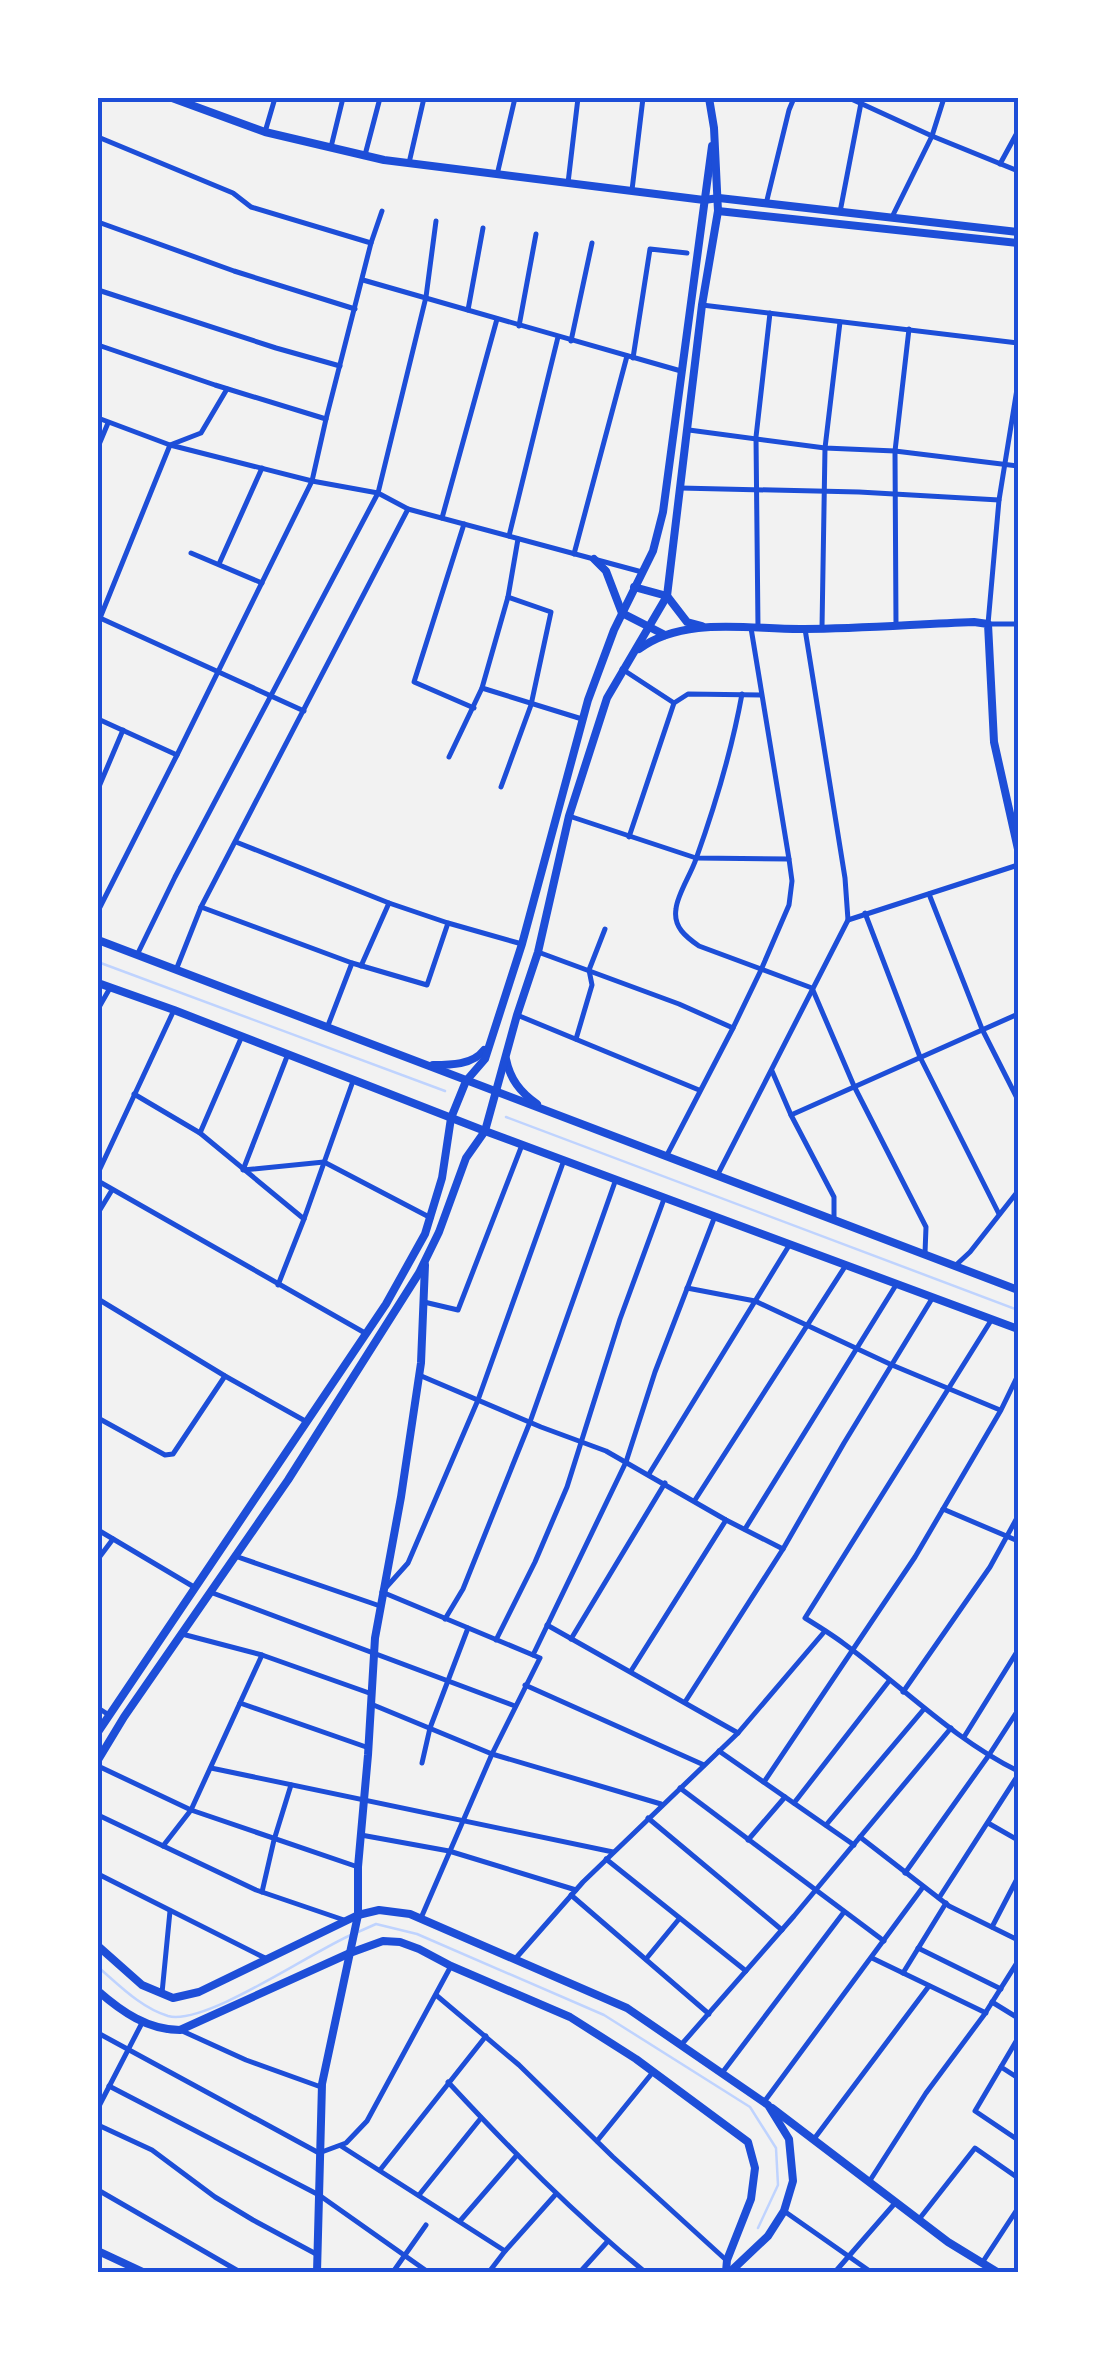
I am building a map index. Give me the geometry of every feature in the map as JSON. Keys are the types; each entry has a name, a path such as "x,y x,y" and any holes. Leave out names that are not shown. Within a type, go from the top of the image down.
{"street":[{"path":"172,98 265,132 409,163 704,200 719,198 1018,232"},
{"path":"265,132 275,98"},
{"path":"331,147 343,98"},
{"path":"365,156 380,98"},
{"path":"409,163 424,98"},
{"path":"497,175 516,98"},
{"path":"568,183 578,98"},
{"path":"632,190 643,98"},
{"path":"358,1866 191,1810 98,1763 124,1717 288,1480 425,1261 466,1158 485,1130 538,952 569,816 607,698 666,596 702,305 718,210 709,98"},
{"path":"766,204 794,98"},
{"path":"849,98 1018,171"},
{"path":"840,212 864,105 871,98"},
{"path":"892,217 932,136 944,98"},
{"path":"98,1732 386,1304 425,1234 442,1178 450,1118 466,1081 485,1059 522,944 582,719 602,659 653,551 663,512 714,128"},
{"path":"1000,164 1018,131"},
{"path":"98,137 233,193 251,206 371,243"},
{"path":"704,200 718,210 1018,243"},
{"path":"98,911 312,481 382,211"},
{"path":"137,955 378,493 426,297 436,221"},
{"path":"98,222 355,309"},
{"path":"468,310 484,228"},
{"path":"519,326 536,234"},
{"path":"572,341 592,243"},
{"path":"574,554 630,357 650,248 687,253"},
{"path":"363,280 681,371"},
{"path":"98,290 340,366"},
{"path":"702,305 1018,343"},
{"path":"667,1156 762,970 788,906 792,880 761,695 754,628 756,437 770,313"},
{"path":"442,518 496,319"},
{"path":"822,628 826,448 840,321"},
{"path":"896,625 895,451 909,329"},
{"path":"509,536 558,337"},
{"path":"98,345 326,418"},
{"path":"1018,383 1000,500 988,624 994,742 1018,850"},
{"path":"228,389 201,433 170,445 98,619 304,712"},
{"path":"98,418 170,445 312,481 378,493 408,508 642,572"},
{"path":"98,446 108,423"},
{"path":"686,430 1018,466"},
{"path":"219,564 262,468"},
{"path":"680,488 1000,500"},
{"path":"176,970 201,908 408,508"},
{"path":"464,524 414,682 474,708"},
{"path":"448,757 482,688 508,597 518,538"},
{"path":"191,552 262,582"},
{"path":"594,559 606,571 622,613 665,635"},
{"path":"634,587 666,596 687,622 706,627"},
{"path":"502,786 531,705 551,612 508,597"},
{"path":"632,655 665,635 706,627 1018,624"},
{"path":"718,1174 848,920 845,878 806,629"},
{"path":"622,669 674,702"},
{"path":"482,688 582,719"},
{"path":"629,836 674,702 688,694 761,695"},
{"path":"742,694 696,858 676,910 678,926 699,946 812,988 854,1086 926,1226 926,1254"},
{"path":"98,719 177,756"},
{"path":"98,788 124,730"},
{"path":"1005,797 1018,794"},
{"path":"569,816 696,858 789,859"},
{"path":"236,842 388,902 522,944"},
{"path":"848,920 1018,865"},
{"path":"930,894 982,1029 1018,1100"},
{"path":"362,966 388,902"},
{"path":"201,908 352,963 427,985 448,923"},
{"path":"864,914 920,1057 999,1214"},
{"path":"576,1039 592,985 589,970 605,930"},
{"path":"98,940 1018,1290"},
{"path":"538,952 734,1028"},
{"path":"328,1028 352,963"},
{"path":"98,983 1018,1329"},
{"path":"98,1009 110,988"},
{"path":"98,1173 174,1010"},
{"path":"791,1115 1018,1014"},
{"path":"517,1015 700,1090"},
{"path":"200,1132 242,1036"},
{"path":"422,1064 461,1064 480,1057 490,1043"},
{"path":"244,1170 288,1054"},
{"path":"506,1055 514,1082 549,1112"},
{"path":"772,1071 834,1197 834,1219"},
{"path":"278,1285 353,1080"},
{"path":"134,1094 200,1132 304,1219"},
{"path":"424,1302 458,1310 522,1144"},
{"path":"382,1592 408,1563 478,1400 564,1160"},
{"path":"244,1170 324,1162 431,1218"},
{"path":"446,1618 463,1589 530,1422 616,1180"},
{"path":"98,1181 365,1333"},
{"path":"98,1213 113,1189"},
{"path":"956,1265 1018,1191"},
{"path":"496,1640 567,1487 620,1319 665,1198"},
{"path":"533,1655 626,1462 655,1372 715,1216"},
{"path":"649,1474 790,1244"},
{"path":"318,2272 322,2088 358,1915 374,1652 419,1375 425,1261"},
{"path":"695,1500 846,1265"},
{"path":"745,1529 896,1284"},
{"path":"687,1288 755,1301 1000,1410"},
{"path":"685,1702 783,1549 933,1297"},
{"path":"98,1299 307,1422"},
{"path":"902,1973 1018,1773 924,1710 854,1652 805,1618 992,1319"},
{"path":"419,1375 626,1462 783,1549"},
{"path":"764,1782 916,1556 1018,1375"},
{"path":"98,1418 165,1454 173,1454 225,1376"},
{"path":"572,1639 665,1483"},
{"path":"942,1509 1018,1541"},
{"path":"902,1692 990,1567 1018,1516"},
{"path":"631,1671 726,1520"},
{"path":"98,1530 194,1586"},
{"path":"98,1559 112,1539"},
{"path":"235,1556 380,1606"},
{"path":"210,1592 515,1706"},
{"path":"382,1592 540,1658 492,1754 421,1918"},
{"path":"547,1625 738,1733"},
{"path":"422,1763 430,1728 468,1628"},
{"path":"516,1958 606,1859 738,1733 825,1631"},
{"path":"182,1634 262,1655 372,1699 492,1754 662,1804"},
{"path":"964,1738 1018,1650"},
{"path":"163,1846 191,1810 262,1655"},
{"path":"794,1803 889,1681"},
{"path":"526,1685 704,1765"},
{"path":"240,1703 369,1748"},
{"path":"98,1708 109,1714"},
{"path":"826,1825 924,1710"},
{"path":"905,1873 1018,1710"},
{"path":"681,2045 950,1728"},
{"path":"719,1751 854,1845"},
{"path":"210,1768 613,1852"},
{"path":"262,1892 291,1785"},
{"path":"680,1788 884,1942"},
{"path":"748,1840 784,1797"},
{"path":"98,1815 262,1892 344,1920"},
{"path":"648,1818 782,1930"},
{"path":"988,1822 1018,1840"},
{"path":"360,1835 449,1851 574,1893 708,2014"},
{"path":"860,1837 942,1901 1018,1940"},
{"path":"606,1859 746,1971"},
{"path":"98,1874 266,1958"},
{"path":"992,1927 1018,1877"},
{"path":"766,2103 923,1887"},
{"path":"98,1946 142,1986 173,1998 199,1992 358,1915 379,1910 410,1914 627,2008 766,2103 919,2220 997,2272"},
{"path":"162,1994 170,1911"},
{"path":"722,2073 844,1912"},
{"path":"646,1959 680,1918"},
{"path":"180,2030 383,1940 400,1942 570,2016 748,2142 755,2168 752,2199 727,2260 728,2272"},
{"path":"918,1948 1001,1989"},
{"path":"872,1958 986,2012"},
{"path":"869,2182 926,2092 1018,1962"},
{"path":"98,2034 319,2152 341,2146 367,2121 452,1966"},
{"path":"813,2140 930,1986"},
{"path":"98,1991 121,2011 162,2030 180,2030 322,2088"},
{"path":"436,1995 519,2065 727,2260"},
{"path":"992,2002 1018,2018"},
{"path":"98,2108 143,2021"},
{"path":"380,2170 486,2036"},
{"path":"1018,2038 976,2110 1018,2140"},
{"path":"1001,2068 1018,2078"},
{"path":"597,2141 653,2072"},
{"path":"448,2082 556,2194 645,2272"},
{"path":"109,2086 319,2195 428,2272"},
{"path":"728,2272 768,2236 784,2211 792,2180 788,2139 766,2103"},
{"path":"419,2195 482,2118"},
{"path":"98,2126 152,2150 215,2197 318,2255"},
{"path":"341,2146 505,2251"},
{"path":"919,2220 975,2148 1018,2178"},
{"path":"459,2221 517,2155"},
{"path":"98,2190 240,2272"},
{"path":"489,2272 556,2194"},
{"path":"835,2272 896,2202"},
{"path":"982,2263 1018,2208"},
{"path":"784,2211 871,2272"},
{"path":"393,2272 426,2225"},
{"path":"580,2272 608,2241"},
{"path":"98,2251 136,2271"}],"waterway":[{"path":"98,962 445,1091"},
{"path":"506,1117 1018,1310"},
{"path":"358,1932 376,1924 417,1934 604,2015 750,2107 776,2148 778,2185 758,2228"},
{"path":"98,1967 149,2008 168,2016 185,2016 232,1999 351,1935"}]}
